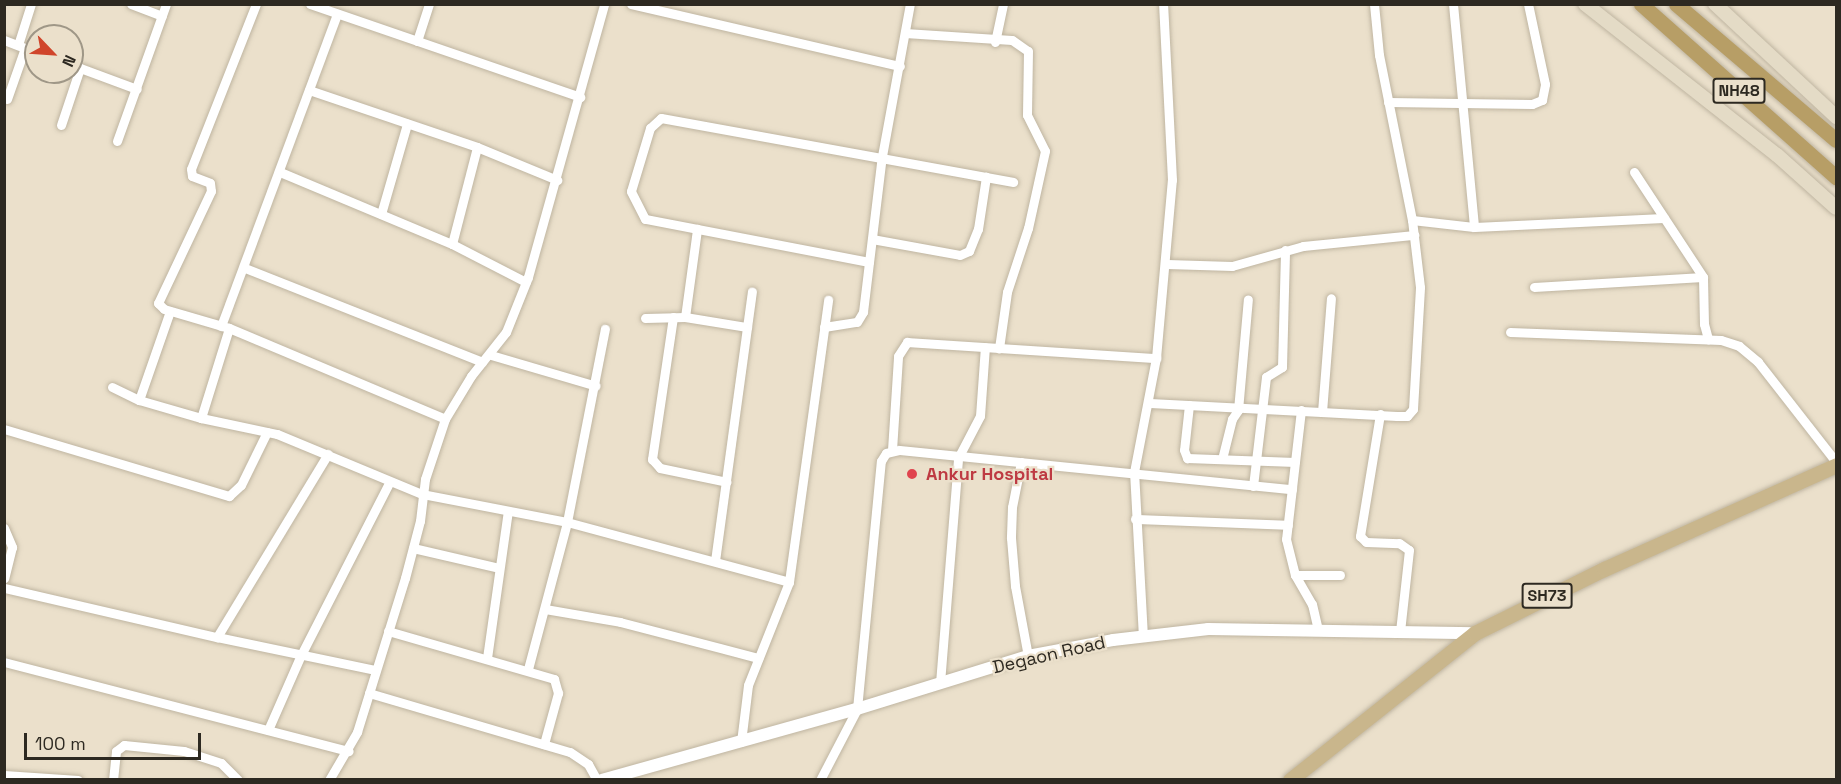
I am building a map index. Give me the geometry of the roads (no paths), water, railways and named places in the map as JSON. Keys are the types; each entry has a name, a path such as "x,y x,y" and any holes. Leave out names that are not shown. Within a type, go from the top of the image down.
{"highway":[{"name":"NH48","path":"1641,4 1836,177"},
{"name":"NH48","path":"1676,4 1836,140"}],"main road":[{"path":"1585,4 1777,155 1836,208"},
{"path":"1715,4 1836,117"},
{"name":"SH73","path":"1290,780 1475,633 1604,569 1836,464"}],"street":[{"path":"7,99 31,4"},
{"path":"131,4 162,16"},
{"path":"117,141 166,4"},
{"path":"256,4 191,169 192,176 212,186 157,299 160,307 225,327 446,419"},
{"path":"310,4 580,97"},
{"path":"417,41 429,4"},
{"path":"329,780 349,751 369,693 413,548 422,494 446,419 482,362 492,355 506,332 526,282 557,180 604,4"},
{"path":"631,4 900,66"},
{"path":"824,327 860,319 882,156 910,4"},
{"path":"995,42 1003,4"},
{"path":"1143,637 1134,472 1150,403 1156,358 1167,264 1172,180 1163,4"},
{"path":"1150,403 1238,410 1301,410 1407,416 1415,401 1420,287 1412,220 1388,102 1374,4"},
{"path":"1453,4 1474,226"},
{"path":"1388,102 1532,104 1542,100 1545,84 1528,4"},
{"path":"201,418 225,327 337,14"},
{"path":"905,33 995,42 1012,40 1028,51 1027,115 1045,151 1028,228 1007,292 999,348"},
{"path":"4,40 24,47"},
{"path":"84,70 137,89"},
{"path":"62,124 72,84"},
{"path":"309,90 477,147 557,180"},
{"path":"869,262 645,219 635,204 631,191 655,120 661,118 882,156 1013,182"},
{"path":"381,214 407,124"},
{"path":"452,244 477,147"},
{"path":"280,172 452,244 526,282"},
{"path":"1634,172 1702,278 1704,324 1708,339"},
{"path":"872,239 960,255 969,251 978,229 986,177"},
{"path":"1412,220 1474,226 1664,219"},
{"path":"686,317 697,230"},
{"path":"1167,264 1232,266 1285,250 1414,235"},
{"path":"1253,486 1266,377 1282,367 1285,250"},
{"path":"245,268 482,362"},
{"path":"1534,287 1702,278"},
{"path":"714,561 727,482 752,292"},
{"path":"1322,412 1331,298"},
{"path":"1222,459 1232,419 1238,410 1248,299"},
{"path":"741,742 748,685 789,582 828,300"},
{"path":"139,400 170,310"},
{"path":"673,317 652,459 660,468 727,482"},
{"path":"645,318 686,317 747,327"},
{"path":"528,669 567,522 596,386 605,329"},
{"path":"1510,332 1708,339 1739,346 1750,353 1836,464"},
{"path":"820,780 856,709 881,461 892,450 898,356 904,343 1156,358"},
{"path":"940,683 958,458 980,417 985,347"},
{"path":"492,355 596,386"},
{"path":"112,387 139,400 201,418 267,432 328,454 422,494 567,522 789,582"},
{"path":"1190,405 1185,456 1295,462"},
{"path":"1301,410 1288,525 1288,554 1295,575 1312,604 1318,629"},
{"path":"1380,414 1360,536 1366,542 1399,543 1409,550 1400,632"},
{"path":"4,429 229,496 241,485 267,432"},
{"path":"892,450 1292,489"},
{"path":"217,637 328,454"},
{"path":"1021,462 1012,507 1011,538 1015,586 1028,656"},
{"path":"268,730 301,655 390,481"},
{"path":"487,658 508,511"},
{"path":"1135,519 1288,525"},
{"path":"4,528 12,546 4,578"},
{"path":"413,548 499,568"},
{"path":"1295,575 1341,575"},
{"path":"4,588 217,637 375,670"},
{"path":"545,609 620,622 758,658"},
{"name":"Degaon Road","path":"603,780 633,775 1028,656 1208,629 1475,633"},
{"path":"388,631 528,669 554,679 559,685 544,744"},
{"path":"4,662 349,751"},
{"path":"369,693 544,744 581,758 597,780"},
{"path":"113,780 116,751 124,745 184,751 221,763 238,780"},
{"path":"4,775 78,780"}],"place":[{"name":"Ankur Hospital","path":"912,474"}]}
